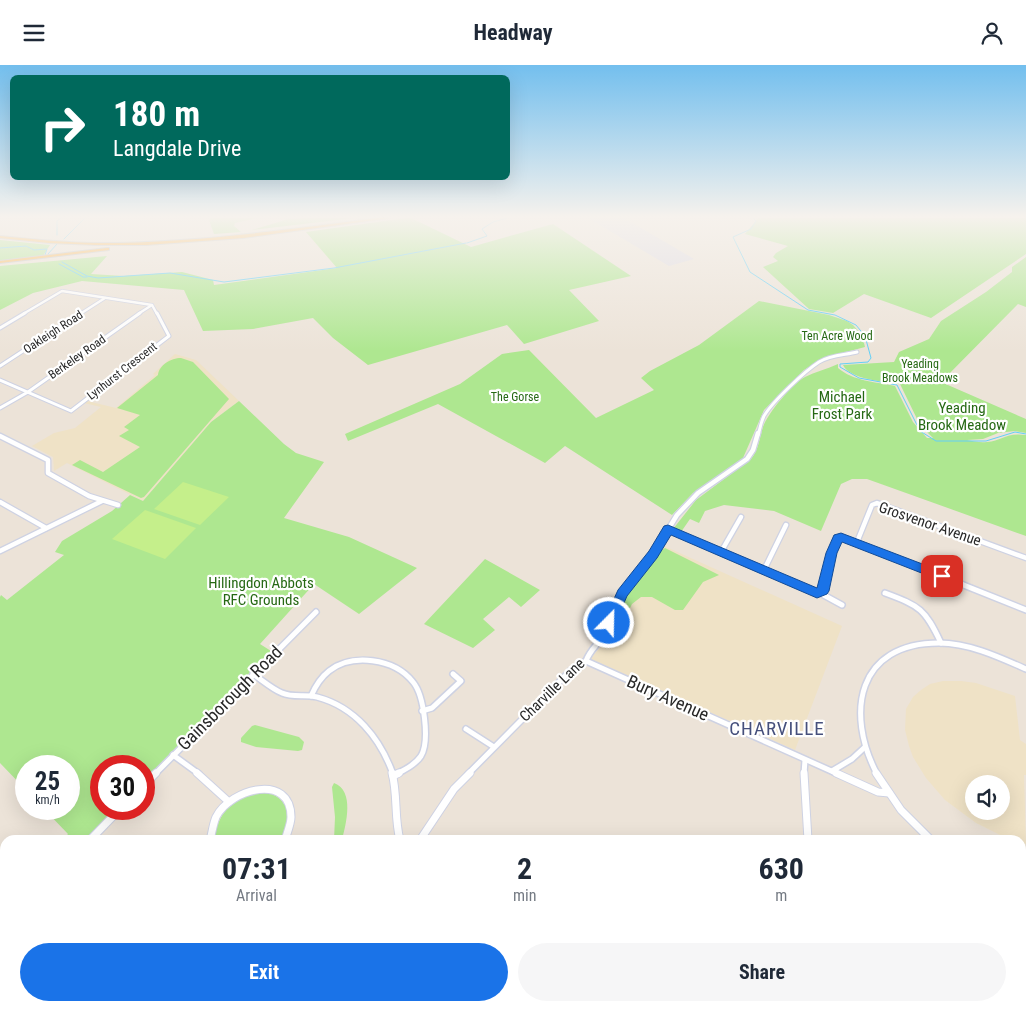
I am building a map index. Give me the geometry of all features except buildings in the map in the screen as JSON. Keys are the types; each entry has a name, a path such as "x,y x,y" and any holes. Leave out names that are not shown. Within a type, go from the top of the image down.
{"street":[{"path":"0,328 62,291 152,305"},
{"name":"Oakleigh Road","path":"0,366 105,298"},
{"name":"Berkeley Road","path":"0,408 28,393 152,305"},
{"name":"Lynhurst Crescent","path":"28,393 71,411 168,335 152,305"},
{"name":"Charville Lane","path":"423,835 448,796 570,671 586,661 588,654 606,632 622,594 653,554 682,509 693,498 747,459 764,415 802,376 828,358 857,352"},
{"path":"0,380 28,393"},
{"path":"0,436 48,460 48,473 89,496 118,505"},
{"path":"0,551 102,501"},
{"path":"0,502 46,528"},
{"name":"Grosvenor Avenue","path":"857,542 872,505 879,503 1026,558"},
{"path":"721,552 741,517"},
{"path":"764,570 786,525"},
{"path":"668,529 811,591 820,593 842,605"},
{"path":"820,593 825,587 830,556 838,538 846,537 1026,610"},
{"path":"885,593 915,605 924,611 941,643"},
{"name":"Gainsborough Road","path":"155,774 316,612"},
{"path":"926,835 889,793 864,747 859,707 863,688 871,671 885,657 901,649 924,644 941,643 980,650 1026,669"},
{"path":"311,696 319,681 335,667 349,662 377,661 395,667 409,677 418,691 426,740 424,752 410,767 393,776"},
{"name":"Bury Avenue","path":"586,661 878,792 889,793"},
{"path":"253,674 283,693 311,696 336,704 363,723 382,747 393,776 397,801 398,835"},
{"path":"422,711 432,708 461,681 453,674"},
{"path":"466,729 494,747"},
{"path":"832,771 852,759 864,747"},
{"path":"173,755 201,776 229,802"},
{"path":"805,760 804,778 808,835"},
{"path":"211,835 215,820 229,802 243,792 265,788 278,793 285,799 290,813 290,825 287,835"},
{"path":"95,835 109,820"}],"shaded area":[{"path":"662,262 683,262 669,266"},
{"path":"175,354 196,360 239,401 211,422 143,501 67,463 54,471 53,457 32,446 54,433 75,428 101,407 84,403 87,401 116,408 155,375 153,374"},
{"path":"664,546 842,626 795,750 590,659 609,638 619,610"},
{"path":"943,681 976,683 1015,696 1020,740 1026,744 1026,775 1024,775 1026,835 1000,835 972,820 1010,820 1010,775 965,775 965,815 945,800 926,778 913,757 905,730 906,709 913,697 930,684"}],"green space":[{"path":"41,262 102,262 91,274 124,276 182,272 213,280 214,285 337,268 332,262 610,262 631,276 569,290 599,321 524,344 507,325 368,365 333,338 313,318 253,329 203,331 184,290 82,281 33,293 0,310 0,266"},
{"path":"775,262 1014,262 931,318 864,294 833,313 809,309 763,267"},
{"path":"1019,262 1026,262 1026,307 1018,304 941,382 1026,419 1026,433 1015,431 998,433 983,439 967,440 984,442 1019,434 1026,435 1026,536 867,479 852,479 841,484 821,531 774,511 724,505 705,511 699,523 690,519 681,532 673,529 696,500 751,459 757,448 766,421 787,392 805,377 838,364 838,368 851,376 895,386 913,422 927,438 933,438 920,425 900,384 860,377 852,374 843,365 894,362 899,352 929,339 941,321 986,292 1012,272 1012,267"},
{"path":"759,301 829,315 847,321 862,335 865,347 823,358 804,370 764,410 743,458 693,493 672,515 565,446 545,463 438,404 348,441 345,434 460,384 502,354 529,350 596,418 654,390 641,378 650,371 699,345"},
{"path":"181,358 193,362 229,399 144,497 141,498 72,465 80,460 103,472 140,447 119,436 129,430 124,427 140,415 117,408 158,375 166,363 173,359"},
{"name":"Hillingdon Abbots RFC Grounds","path":"239,401 296,453 324,462 284,518 349,537 417,568 359,614 314,584 260,644 271,651 155,769 155,755 90,755 90,820 104,820 89,835 67,835 55,820 80,820 80,755 15,755 15,779 0,763 0,597 1,595 7,600 64,555 55,552 62,541 112,511 130,495 143,501 211,422"},
{"path":"183,482 229,497 200,525 154,509"},
{"path":"145,510 196,528 165,559 112,539"},
{"path":"665,548 719,575 703,582 683,610 675,610 652,597 641,597 632,604 624,620 620,620 618,614 625,597 658,553"},
{"path":"485,559 540,590 521,607 509,597 483,619 495,630 473,648 424,624"},
{"path":"255,725 299,737 304,742 302,750 256,747 241,742 241,738"},
{"path":"334,783 341,787 347,800 347,817 343,835 334,835 335,817 332,787"},
{"path":"263,791 272,794 284,803 287,816 283,835 214,835 220,820 229,807 252,794"}],"waterway":[{"path":"62,262 87,276 98,278 170,273 224,282 365,262"},
{"path":"745,262 750,272 808,310 835,315 856,325 865,336 871,358 868,362 840,364 840,367 859,378 897,385 920,431 936,441 986,441 1015,432 1026,434"},
{"path":"59,264 83,277 87,277"}],"district":[{"name":"CHARVILLE","path":"777,728"}],"route":[{"path":"609,623 622,594 645,566 668,529 817,593 823,591 825,587 829,561 838,538 841,537 848,538 942,576"}],"park label":[{"name":"Ten Acre Wood","path":"837,336"},
{"name":"Yeading Brook Meadows","path":"920,371"},
{"name":"The Gorse","path":"515,397"},
{"name":"Michael Frost Park","path":"842,406"},
{"name":"Yeading Brook Meadow","path":"962,416"}]}
